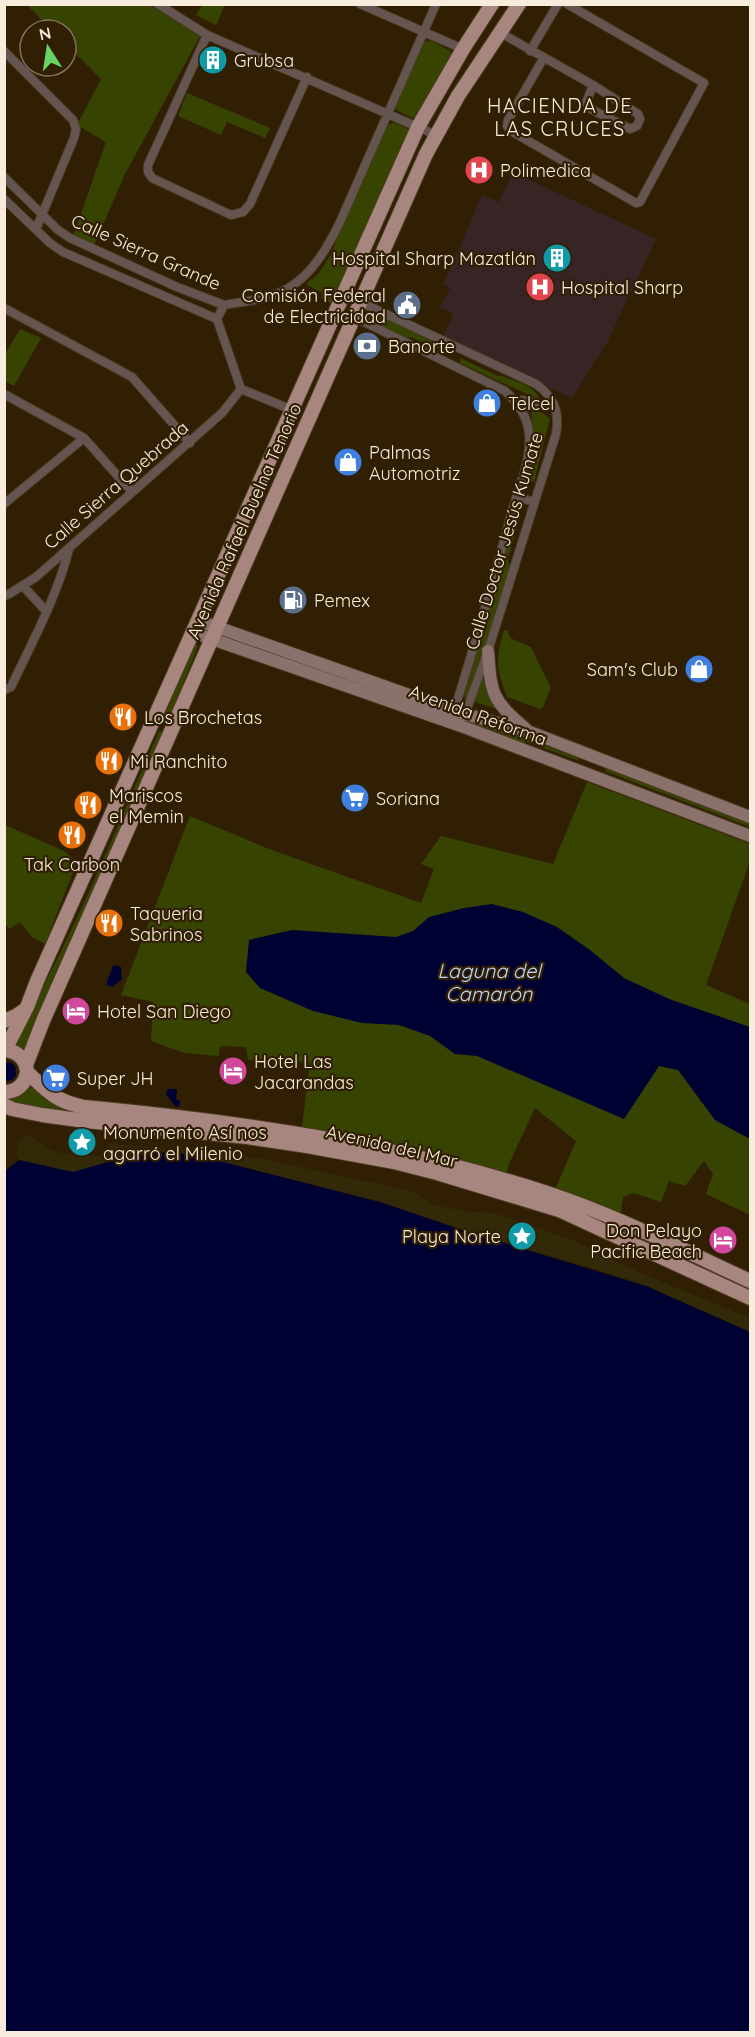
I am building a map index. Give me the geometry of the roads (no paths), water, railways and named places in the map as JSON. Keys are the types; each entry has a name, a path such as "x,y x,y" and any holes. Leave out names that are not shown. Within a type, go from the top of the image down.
{"main road":[{"name":"Avenida Rafael Buelna Tenorio","path":"5,1050 27,1007 36,981 99,845 194,626 418,127 492,4"},
{"name":"Avenida Rafael Buelna Tenorio","path":"27,1069 43,1021 436,135 499,32 519,4"},
{"name":"Avenida Reforma","path":"194,626 457,719 750,836"},
{"path":"488,651 495,697 503,710 530,732"},
{"name":"Avenida Reforma","path":"457,719 530,732 750,817"},
{"path":"4,1021 16,1016 27,1007"},
{"name":"Avenida del Mar","path":"5,1050 18,1054 27,1069 49,1093 61,1101 75,1105 310,1134 464,1168 547,1193 610,1216 750,1281"},
{"path":"4,1092 16,1090 22,1086 27,1069"},
{"name":"Avenida del Mar","path":"4,1105 12,1109 42,1115 86,1121 248,1137 307,1146 394,1162 437,1173 559,1210 750,1298"}],"street":[{"path":"158,4 207,35 436,135"},
{"path":"360,4 463,49"},
{"path":"290,410 241,389 217,319 224,305 272,296 290,287 308,273 326,249 436,4"},
{"path":"530,51 558,4"},
{"path":"543,59 508,120 507,126 636,203 640,202 704,83 567,4"},
{"path":"499,32 593,86 638,114 640,119 638,126 630,129 586,106 593,86"},
{"path":"207,35 148,165 148,172 152,178 231,215 243,212 250,204 307,77"},
{"path":"4,51 73,120 75,129 74,138 36,229"},
{"name":"Calle Sierra Grande","path":"4,177 42,215 70,238 224,305"},
{"name":"Calle Sierra Grande","path":"4,200 50,243 63,252 217,319"},
{"path":"360,302 536,384 550,396 555,404 547,407 524,400 515,401"},
{"path":"4,308 132,377 190,443"},
{"name":"Calle Doctor Jesús Kumate","path":"354,317 505,391 515,401 528,427 530,444 457,719"},
{"name":"Calle Sierra Quebrada","path":"4,596 23,586 69,549 190,443 222,413 241,389"},
{"path":"4,394 84,438 132,492"},
{"name":"Calle Doctor Jesús Kumate","path":"457,719 488,651 535,502 556,434 555,404"},
{"path":"4,504 84,438"},
{"path":"516,496 535,502"},
{"path":"4,690 11,687 46,611 69,549"},
{"path":"23,586 46,611"}],"water":[{"name":"Laguna del Camarón","path":"492,904 523,912 557,927 624,978 669,999 750,1027 750,1139 715,1120 678,1070 659,1066 624,1119 477,1056 455,1054 430,1036 399,1025 362,1023 313,1011 260,988 246,972 249,940 292,930 396,937 413,931 429,917"},
{"path":"113,966 121,967 122,979 112,987 107,985 107,981"},
{"path":"10,1062 15,1066 16,1075 12,1080 7,1081 5,1080 5,1063"},
{"path":"168,1089 177,1091 176,1099 180,1104 178,1107 166,1094"},
{"path":"158,1152 180,1153 227,1163 380,1202 468,1232 646,1286 750,1332 750,2032 5,2032 5,1171 19,1160 73,1172 122,1158"}],"place":[{"name":"Grubsa","path":"213,60"},
{"name":"Polimedica","path":"479,170"},
{"name":"Hospital Sharp Mazatlán","path":"557,258"},
{"name":"Hospital Sharp","path":"540,287"},
{"name":"Comisión Federal de Electricidad","path":"407,305"},
{"name":"Banorte","path":"367,346"},
{"name":"Telcel","path":"487,403"},
{"name":"Palmas Automotriz","path":"348,462"},
{"name":"Pemex","path":"293,600"},
{"name":"Sam's Club","path":"699,669"},
{"name":"Los Brochetas","path":"123,717"},
{"name":"Mi Ranchito","path":"109,761"},
{"name":"Soriana","path":"355,798"},
{"name":"Mariscos el Memin","path":"88,805"},
{"name":"Tak Carbon","path":"72,835"},
{"name":"Taqueria Sabrinos","path":"109,923"},
{"name":"Hotel San Diego","path":"76,1011"},
{"name":"Hotel Las Jacarandas","path":"233,1071"},
{"name":"Super JH","path":"56,1078"},
{"name":"Monumento Así nos agarró el Milenio","path":"82,1142"},
{"name":"Playa Norte","path":"522,1236"},
{"name":"Don Pelayo Pacific Beach","path":"723,1240"}],"district":[{"name":"HACIENDA DE LAS CRUCES","path":"560,116"}]}
